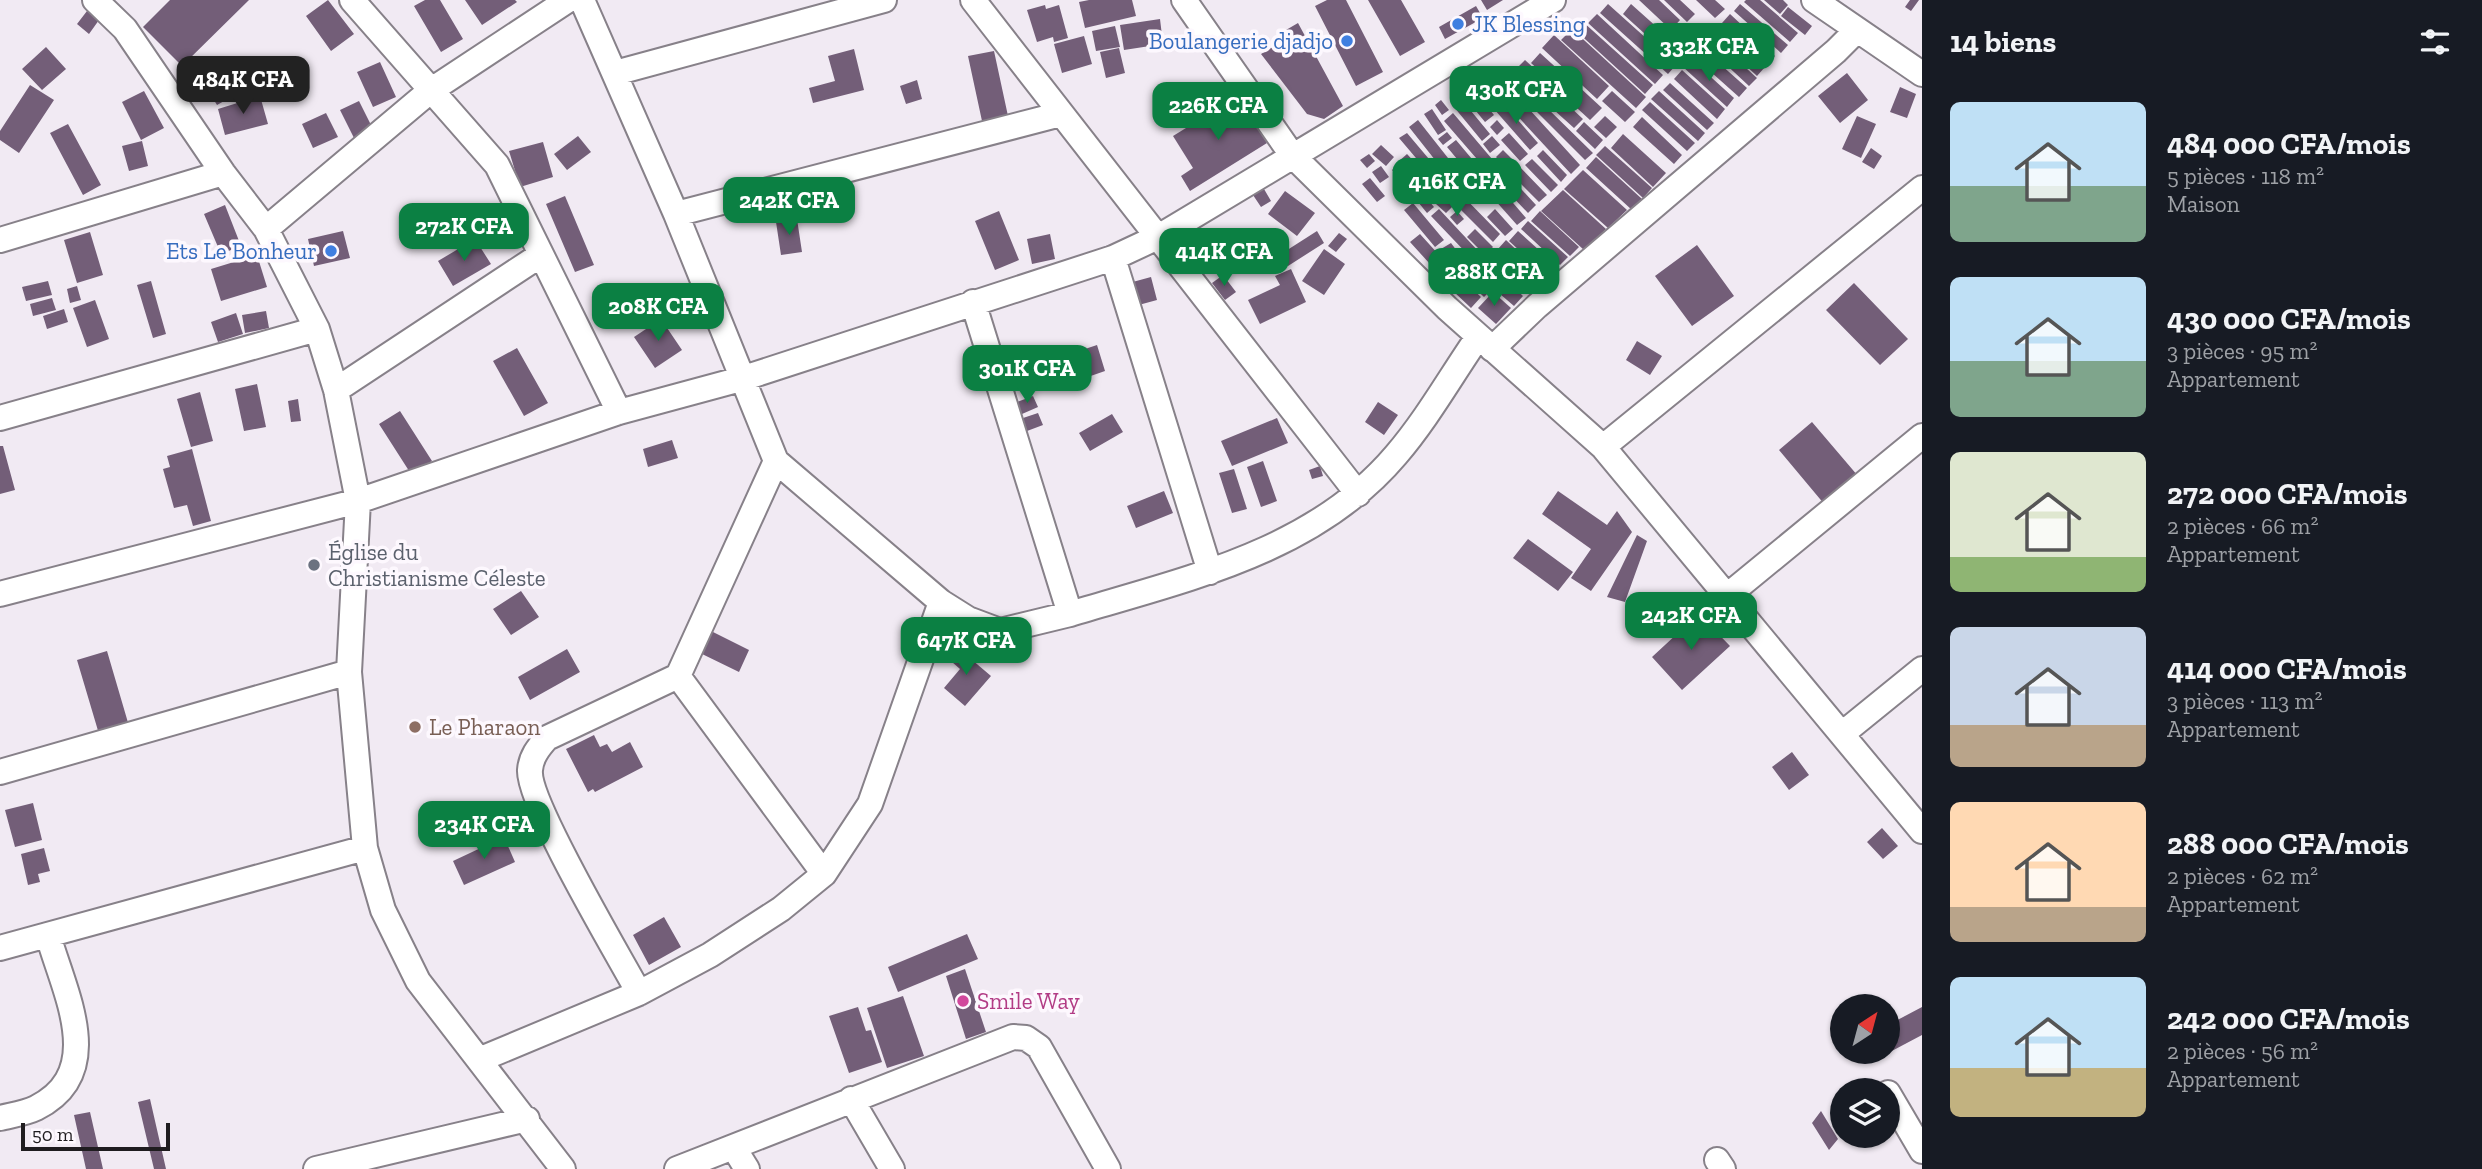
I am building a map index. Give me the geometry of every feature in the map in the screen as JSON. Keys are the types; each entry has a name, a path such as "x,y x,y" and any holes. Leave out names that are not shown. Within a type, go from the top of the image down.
{"street":[{"path":"95,0 125,29 222,173 266,229 317,330 336,390 358,501 349,672 365,848 383,910 418,981 481,1059 563,1169"},
{"path":"352,0 497,165 539,256 618,412"},
{"path":"266,229 430,91 568,0"},
{"path":"582,0 676,214 776,461 941,602 986,628 1000,631 1070,614 1210,572 1253,556 1318,523 1358,495 1397,455 1485,343 1537,306 1856,31"},
{"path":"615,73 884,0"},
{"path":"974,0 1061,114 1160,236 1358,495"},
{"path":"1184,0 1292,155 1485,343 1603,447 1922,831"},
{"path":"0,594 358,501 618,412 741,379 1113,258 1160,236 1553,0"},
{"path":"1814,0 1922,74"},
{"path":"676,214 1061,114"},
{"path":"0,240 222,173"},
{"path":"1603,447 1922,188"},
{"path":"336,390 539,256"},
{"path":"1113,258 1210,572"},
{"path":"973,302 1070,614"},
{"path":"0,418 317,330"},
{"path":"1727,596 1922,436"},
{"path":"639,993 540,809 530,771 534,752 547,738 678,676 776,461"},
{"path":"481,1059 639,993 710,955 781,909 824,874 870,804 941,602"},
{"path":"1842,734 1922,668"},
{"path":"0,772 349,672"},
{"path":"678,676 824,874"},
{"path":"0,948 365,848"},
{"path":"0,1118 35,1109 51,1099 67,1080 76,1063 79,1040 48,935"},
{"path":"677,1169 740,1158 851,1099 1013,1037 1026,1038 1039,1047 1108,1169"},
{"path":"851,1099 892,1169"},
{"path":"1900,1112 1922,1151"},
{"path":"316,1169 527,1119"}],"building":[{"path":"170,0 249,0 182,66 143,27"},
{"path":"328,0 354,34 331,51 306,16"},
{"path":"425,0 440,0 463,39 441,52 414,6"},
{"path":"465,0 515,0 517,2 482,25"},
{"path":"1132,0 1136,16 1085,28 1079,2"},
{"path":"1327,0 1346,0 1383,72 1356,86 1315,6"},
{"path":"1368,0 1401,0 1425,42 1400,56"},
{"path":"1481,0 1503,0 1487,10"},
{"path":"1639,0 1659,0 1680,20 1671,30"},
{"path":"1664,0 1680,0 1695,14 1687,22"},
{"path":"1696,0 1715,0 1725,9 1715,18"},
{"path":"1760,0 1798,33 1790,42 1744,2"},
{"path":"1764,0 1783,0 1788,5 1780,14"},
{"path":"1910,0 1919,0 1911,11 1905,7"},
{"path":"1608,4 1676,65 1668,74 1600,13"},
{"path":"1631,4 1687,54 1678,64 1623,14"},
{"path":"1740,4 1788,45 1781,53 1734,11"},
{"path":"1045,5 1046,9 1059,5 1068,38 1054,42 1053,37 1037,42 1027,10"},
{"path":"1476,6 1483,18 1445,39 1439,27"},
{"path":"1788,7 1812,26 1805,35 1781,16"},
{"path":"87,11 99,20 89,34 77,24"},
{"path":"1597,14 1663,75 1655,84 1588,23"},
{"path":"1730,14 1775,56 1767,64 1722,23"},
{"path":"1160,19 1163,44 1124,50 1120,25"},
{"path":"1582,21 1653,85 1645,94 1574,29"},
{"path":"1298,23 1343,106 1324,119 1307,114 1261,54 1278,44 1274,37"},
{"path":"1115,26 1120,47 1096,51 1092,31"},
{"path":"1721,27 1765,67 1757,76 1713,35"},
{"path":"1572,29 1646,97 1636,108 1561,40"},
{"path":"1554,35 1609,86 1597,99 1542,48"},
{"path":"1084,36 1092,64 1062,73 1054,44"},
{"path":"1712,37 1757,78 1749,86 1705,45"},
{"path":"46,47 66,69 42,90 22,69"},
{"path":"1701,47 1747,88 1739,97 1693,56"},
{"path":"1119,48 1125,73 1106,78 1100,52"},
{"path":"854,49 864,90 813,103 809,88 835,81 828,56"},
{"path":"994,51 1008,116 982,121 968,56"},
{"path":"1540,53 1562,73 1553,83 1531,63"},
{"path":"1691,59 1734,98 1727,107 1683,67"},
{"path":"1525,60 1551,84 1542,95 1515,70"},
{"path":"380,62 396,97 373,107 357,72"},
{"path":"1682,70 1725,109 1717,119 1674,79"},
{"path":"1514,71 1539,98 1531,105 1506,79"},
{"path":"1564,73 1602,108 1590,120 1553,86"},
{"path":"1847,73 1868,100 1840,123 1818,96"},
{"path":"1483,77 1496,96 1487,101 1475,83"},
{"path":"917,80 922,99 906,104 900,86"},
{"path":"1503,80 1515,95 1506,102 1494,87"},
{"path":"226,82 233,96 217,105 209,92"},
{"path":"1670,83 1714,123 1707,130 1663,90"},
{"path":"30,85 54,100 19,153 0,140 0,131"},
{"path":"1471,86 1494,115 1485,122 1462,94"},
{"path":"1900,87 1916,94 1907,118 1890,112"},
{"path":"144,91 164,128 141,140 122,102"},
{"path":"1553,91 1583,119 1574,128 1544,101"},
{"path":"1612,91 1635,112 1625,122 1602,101"},
{"path":"1659,91 1705,133 1698,141 1651,99"},
{"path":"260,96 268,124 225,135 218,109"},
{"path":"1238,96 1267,143 1190,191 1181,176 1193,168 1173,136"},
{"path":"1520,99 1580,165 1571,174 1510,108"},
{"path":"1441,100 1449,110 1442,115 1435,105"},
{"path":"1462,100 1490,134 1482,141 1454,107"},
{"path":"359,101 373,129 354,138 340,110"},
{"path":"1502,102 1538,143 1530,150 1494,109"},
{"path":"1541,102 1593,153 1585,160 1534,109"},
{"path":"1650,102 1695,143 1687,151 1642,110"},
{"path":"1432,109 1446,130 1438,135 1424,114"},
{"path":"326,113 338,137 313,148 302,124"},
{"path":"1453,113 1492,159 1483,166 1444,121"},
{"path":"1605,116 1617,127 1606,138 1594,127"},
{"path":"1857,116 1876,124 1861,158 1842,149"},
{"path":"1642,117 1682,155 1674,164 1633,127"},
{"path":"1418,120 1448,158 1439,165 1409,127"},
{"path":"1497,120 1504,128 1497,135 1490,127"},
{"path":"1584,122 1603,140 1595,149 1576,131"},
{"path":"68,124 101,185 83,195 50,133"},
{"path":"1447,132 1452,138 1443,145 1438,139"},
{"path":"1407,133 1445,178 1438,184 1399,138"},
{"path":"1509,133 1528,154 1520,161 1501,140"},
{"path":"1623,134 1666,173 1653,187 1611,148"},
{"path":"578,136 591,152 567,170 554,154"},
{"path":"1492,136 1500,145 1490,153 1483,144"},
{"path":"1456,140 1482,171 1473,178 1447,147"},
{"path":"142,141 148,166 129,171 122,146"},
{"path":"543,142 553,177 520,187 509,151"},
{"path":"1381,145 1394,157 1386,166 1372,154"},
{"path":"1605,146 1652,188 1643,198 1596,155"},
{"path":"1871,148 1882,156 1874,169 1862,162"},
{"path":"1503,150 1513,160 1506,168 1496,157"},
{"path":"1543,150 1567,175 1561,182 1537,156"},
{"path":"1369,154 1375,161 1367,168 1360,160"},
{"path":"1407,154 1443,193 1434,202 1398,162"},
{"path":"1596,157 1642,199 1632,210 1586,168"},
{"path":"1532,159 1558,185 1551,192 1525,165"},
{"path":"1496,162 1536,205 1528,213 1488,171"},
{"path":"1516,163 1547,195 1539,202 1508,171"},
{"path":"1399,164 1434,207 1427,213 1392,170"},
{"path":"1381,166 1389,177 1380,183 1372,172"},
{"path":"1454,166 1467,182 1461,187 1448,171"},
{"path":"1583,170 1627,210 1608,228 1564,189"},
{"path":"1370,178 1385,196 1377,202 1362,184"},
{"path":"1495,182 1526,218 1517,225 1486,190"},
{"path":"1264,189 1271,201 1261,207 1253,195"},
{"path":"1456,189 1500,234 1493,242 1448,197"},
{"path":"1563,190 1606,229 1584,250 1541,211"},
{"path":"1285,191 1315,213 1297,236 1268,214"},
{"path":"565,196 594,265 575,272 546,204"},
{"path":"1443,197 1453,206 1446,213 1436,204"},
{"path":"1413,203 1444,240 1435,247 1404,210"},
{"path":"225,205 241,246 221,254 204,214"},
{"path":"1439,209 1480,253 1473,260 1431,216"},
{"path":"1495,209 1513,229 1505,236 1487,217"},
{"path":"999,211 1019,260 995,270 975,221"},
{"path":"1457,211 1464,219 1457,225 1450,217"},
{"path":"1540,211 1579,247 1570,256 1531,221"},
{"path":"797,219 802,252 781,255 776,222"},
{"path":"1528,221 1568,257 1560,265 1521,229"},
{"path":"1475,229 1493,247 1485,255 1467,237"},
{"path":"343,231 350,258 314,266 308,239"},
{"path":"1317,231 1324,243 1288,266 1281,254"},
{"path":"1518,231 1550,260 1541,270 1509,241"},
{"path":"90,232 103,275 77,283 64,240"},
{"path":"1339,233 1347,239 1336,252 1328,246"},
{"path":"1050,234 1055,259 1032,264 1027,239"},
{"path":"1420,234 1458,276 1449,285 1410,242"},
{"path":"475,239 491,264 453,286 438,261"},
{"path":"1506,240 1543,275 1535,284 1498,249"},
{"path":"1451,243 1469,267 1459,274 1441,249"},
{"path":"1697,245 1734,296 1692,326 1655,276"},
{"path":"1324,249 1345,264 1324,295 1302,281"},
{"path":"1495,250 1532,284 1524,293 1487,260"},
{"path":"257,255 267,287 221,301 211,269"},
{"path":"1486,261 1523,296 1514,306 1493,288 1484,297 1465,279"},
{"path":"1291,269 1306,302 1260,324 1248,300 1280,285 1275,276"},
{"path":"1223,275 1236,292 1225,300 1212,283"},
{"path":"1151,277 1157,300 1135,306 1129,283"},
{"path":"1463,280 1481,297 1471,308 1453,291"},
{"path":"48,281 52,295 26,301 22,287"},
{"path":"151,281 166,334 153,338 137,285"},
{"path":"1854,283 1908,339 1880,365 1826,310"},
{"path":"77,286 81,300 70,303 67,289"},
{"path":"1493,292 1511,308 1496,324 1478,308"},
{"path":"52,298 56,310 33,316 30,304"},
{"path":"95,300 109,339 87,347 73,308"},
{"path":"64,309 68,322 47,329 43,316"},
{"path":"266,311 269,328 245,333 242,315"},
{"path":"236,313 243,334 218,342 211,322"},
{"path":"661,319 682,350 655,368 634,337"},
{"path":"1637,341 1662,356 1650,375 1626,360"},
{"path":"1097,345 1105,371 1082,379 1073,353"},
{"path":"517,348 548,403 524,416 493,361"},
{"path":"257,384 266,427 244,431 235,389"},
{"path":"200,392 213,441 191,447 177,399"},
{"path":"1033,396 1038,407 1022,414 1017,402"},
{"path":"298,399 301,421 291,422 288,401"},
{"path":"1378,402 1398,415 1384,435 1365,422"},
{"path":"400,411 432,461 411,474 379,424"},
{"path":"1038,413 1043,425 1027,431 1023,418"},
{"path":"1112,414 1123,432 1090,451 1079,433"},
{"path":"1277,418 1288,443 1232,466 1221,441"},
{"path":"1812,422 1858,476 1825,505 1779,450"},
{"path":"672,440 678,458 648,467 643,449"},
{"path":"0,446 3,446 15,490 0,494"},
{"path":"192,449 211,521 193,526 187,505 174,508 163,469 170,467 167,456"},
{"path":"1263,461 1277,501 1261,507 1247,467"},
{"path":"1320,466 1323,476 1312,479 1309,470"},
{"path":"1234,469 1247,509 1232,513 1219,473"},
{"path":"1164,491 1173,513 1136,528 1127,506"},
{"path":"1558,491 1607,525 1617,511 1632,532 1591,591 1571,578 1591,549 1542,514"},
{"path":"1637,535 1647,541 1625,602 1607,597"},
{"path":"1528,539 1573,572 1558,591 1513,558"},
{"path":"521,591 539,617 511,635 493,609"},
{"path":"1701,616 1730,646 1682,690 1652,657 1692,620"},
{"path":"711,631 749,650 739,672 700,653"},
{"path":"958,648 991,676 965,706 944,688 960,669 944,655"},
{"path":"567,649 580,672 530,700 518,677"},
{"path":"107,651 129,726 99,734 77,660"},
{"path":"594,735 600,747 607,744 612,752 630,742 643,767 595,792 593,789 588,792 566,749"},
{"path":"1792,752 1809,775 1789,790 1772,767"},
{"path":"33,803 42,840 15,847 5,810"},
{"path":"1882,828 1898,846 1883,859 1867,842"},
{"path":"504,837 515,862 464,885 453,861"},
{"path":"44,848 50,871 38,874 40,882 28,885 21,854"},
{"path":"664,917 681,947 649,965 633,935"},
{"path":"967,934 978,959 898,992 888,967"},
{"path":"965,969 986,1032 966,1039 946,976"},
{"path":"903,996 924,1056 887,1068 867,1008"},
{"path":"858,1007 866,1031 871,1030 882,1062 849,1073 829,1016"},
{"path":"1922,1007 1922,1035 1900,1047 1900,1019"},
{"path":"150,1099 166,1169 154,1169 138,1102"},
{"path":"1821,1111 1830,1126 1829,1150 1812,1123"},
{"path":"90,1112 103,1169 86,1169 74,1115"}],"place":[{"name":"JK Blessing","path":"1458,24"},
{"name":"Boulangerie djadjo","path":"1347,41"},
{"name":"Ets Le Bonheur","path":"331,251"},
{"name":"Église du Christianisme Céleste","path":"314,565"},
{"name":"Le Pharaon","path":"415,727"},
{"name":"Smile Way","path":"963,1001"}]}
